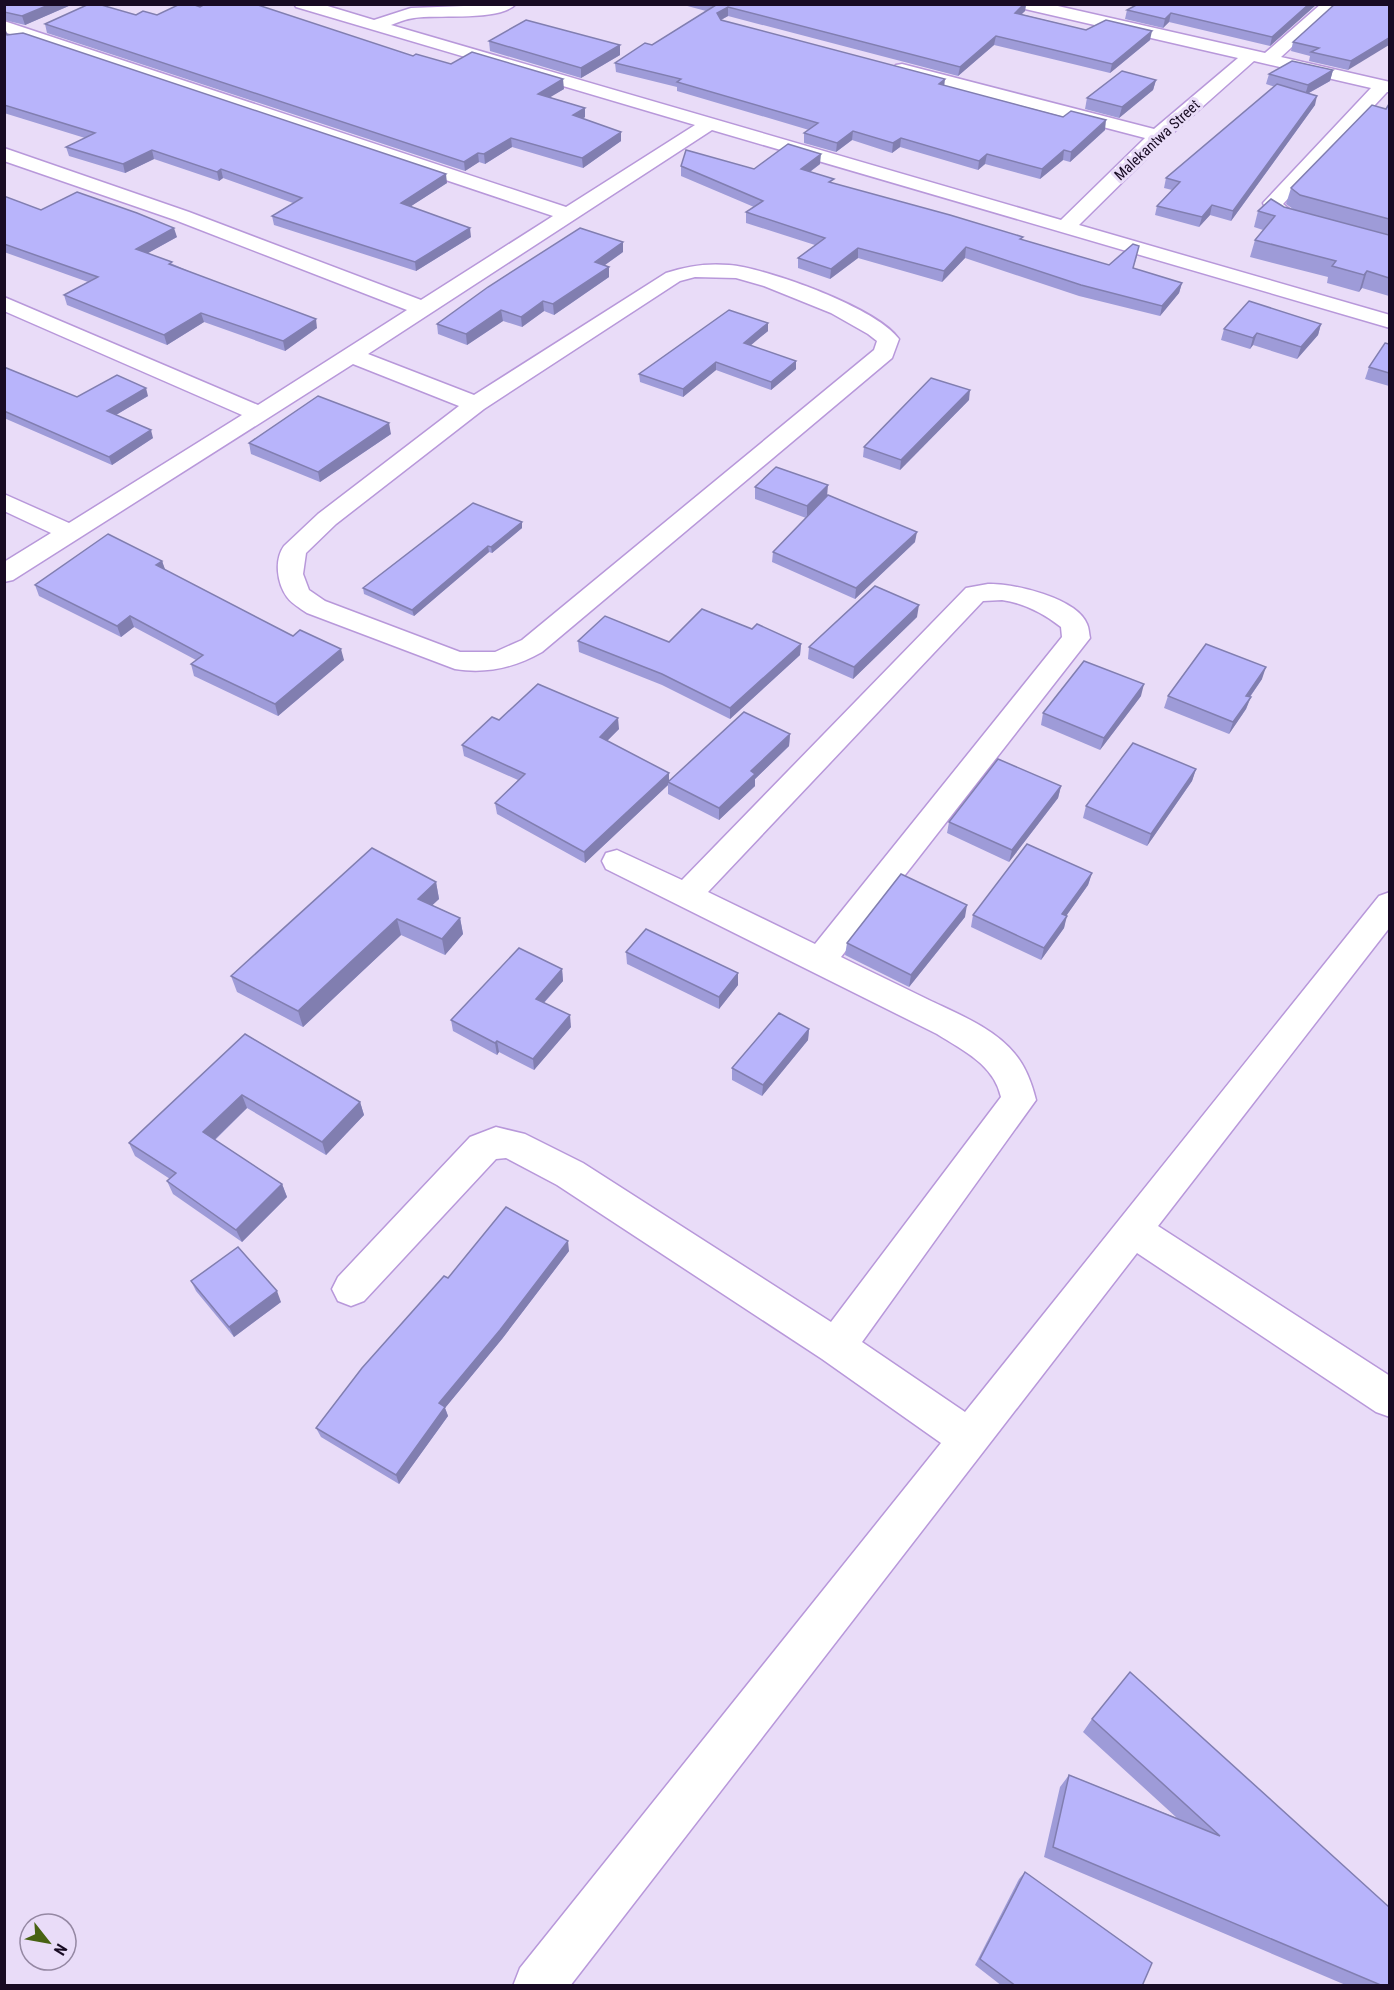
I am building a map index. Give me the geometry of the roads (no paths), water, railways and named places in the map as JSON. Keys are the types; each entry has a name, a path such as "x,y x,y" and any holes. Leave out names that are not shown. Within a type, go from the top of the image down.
{"street":[{"path":"302,4 1389,322"},
{"path":"374,25 411,13 494,9 508,4"},
{"path":"1025,4 1386,86"},
{"path":"1079,18 1098,4"},
{"name":"Malekantwa Street","path":"1066,226 1158,136 1330,4"},
{"path":"4,42 46,25"},
{"path":"4,26 567,214"},
{"path":"885,64 1158,136"},
{"path":"1386,86 1273,203 1275,209 1287,217 1389,245"},
{"path":"4,574 260,414 711,122"},
{"path":"4,154 182,216 422,308"},
{"path":"694,271 735,272 757,278 839,308 878,328 888,339 884,352 532,646 513,658 474,664 455,660 316,607 298,594 290,574 293,551 327,519 476,404 673,277 694,271"},
{"path":"4,303 260,414"},
{"path":"350,356 476,404"},
{"path":"4,501 70,533"},
{"path":"686,895 975,594 992,590 1010,591 1060,613 1074,624 1076,638 819,962"},
{"path":"617,861 949,1025 990,1049 1007,1067 1017,1083 1019,1100 836,1346"},
{"path":"538,1986 1389,904"},
{"path":"351,1289 483,1148 496,1142 512,1144 570,1174 836,1346 970,1439"},
{"path":"1134,1231 1389,1399"}]}
